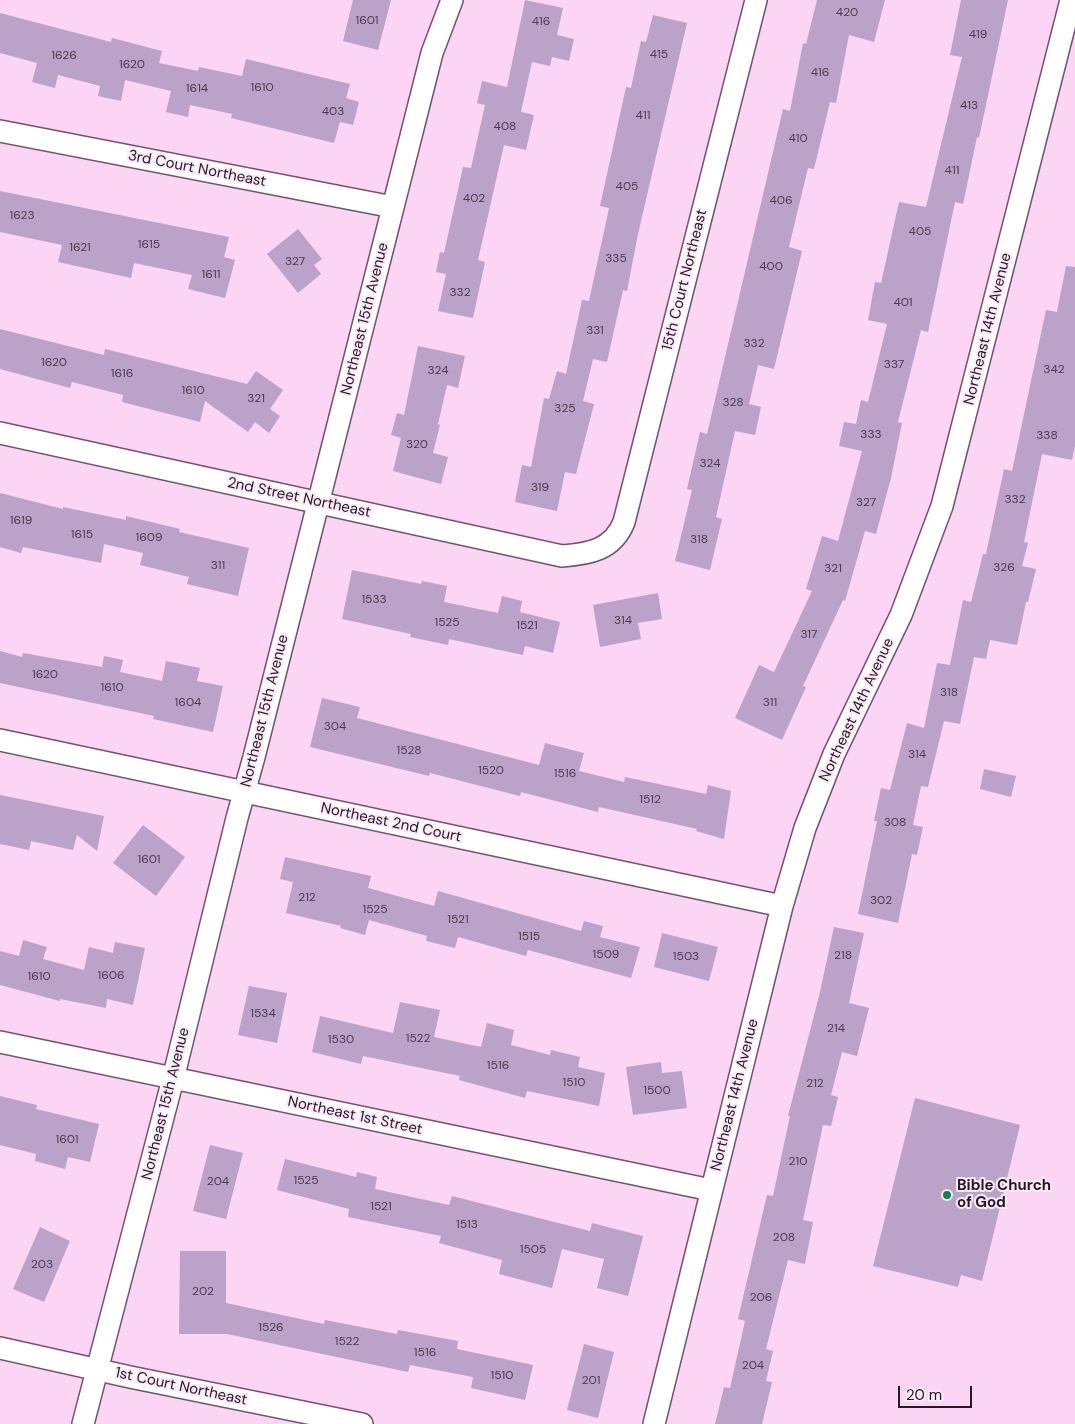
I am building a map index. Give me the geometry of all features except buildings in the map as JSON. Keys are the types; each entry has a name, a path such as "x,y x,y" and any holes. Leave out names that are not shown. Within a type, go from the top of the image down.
{"street":[{"name":"Northeast 15th Avenue","path":"84,1424 432,52 452,0"},
{"name":"15th Court Northeast","path":"599,550 612,541 624,522 756,0"},
{"name":"Northeast 14th Avenue","path":"654,1424 782,906 805,828 834,754 901,615 942,506 1071,0"},
{"name":"3rd Court Northeast","path":"0,131 393,207"},
{"name":"2nd Street Northeast","path":"0,433 562,556 581,555 599,550"},
{"name":"Northeast 2nd Court","path":"0,740 782,906"},
{"name":"Northeast 1st Street","path":"0,1042 711,1190"},
{"name":"1st Court Northeast","path":"0,1348 362,1424"}],"place":[{"name":"Bible Church of God","path":"947,1195"}]}
